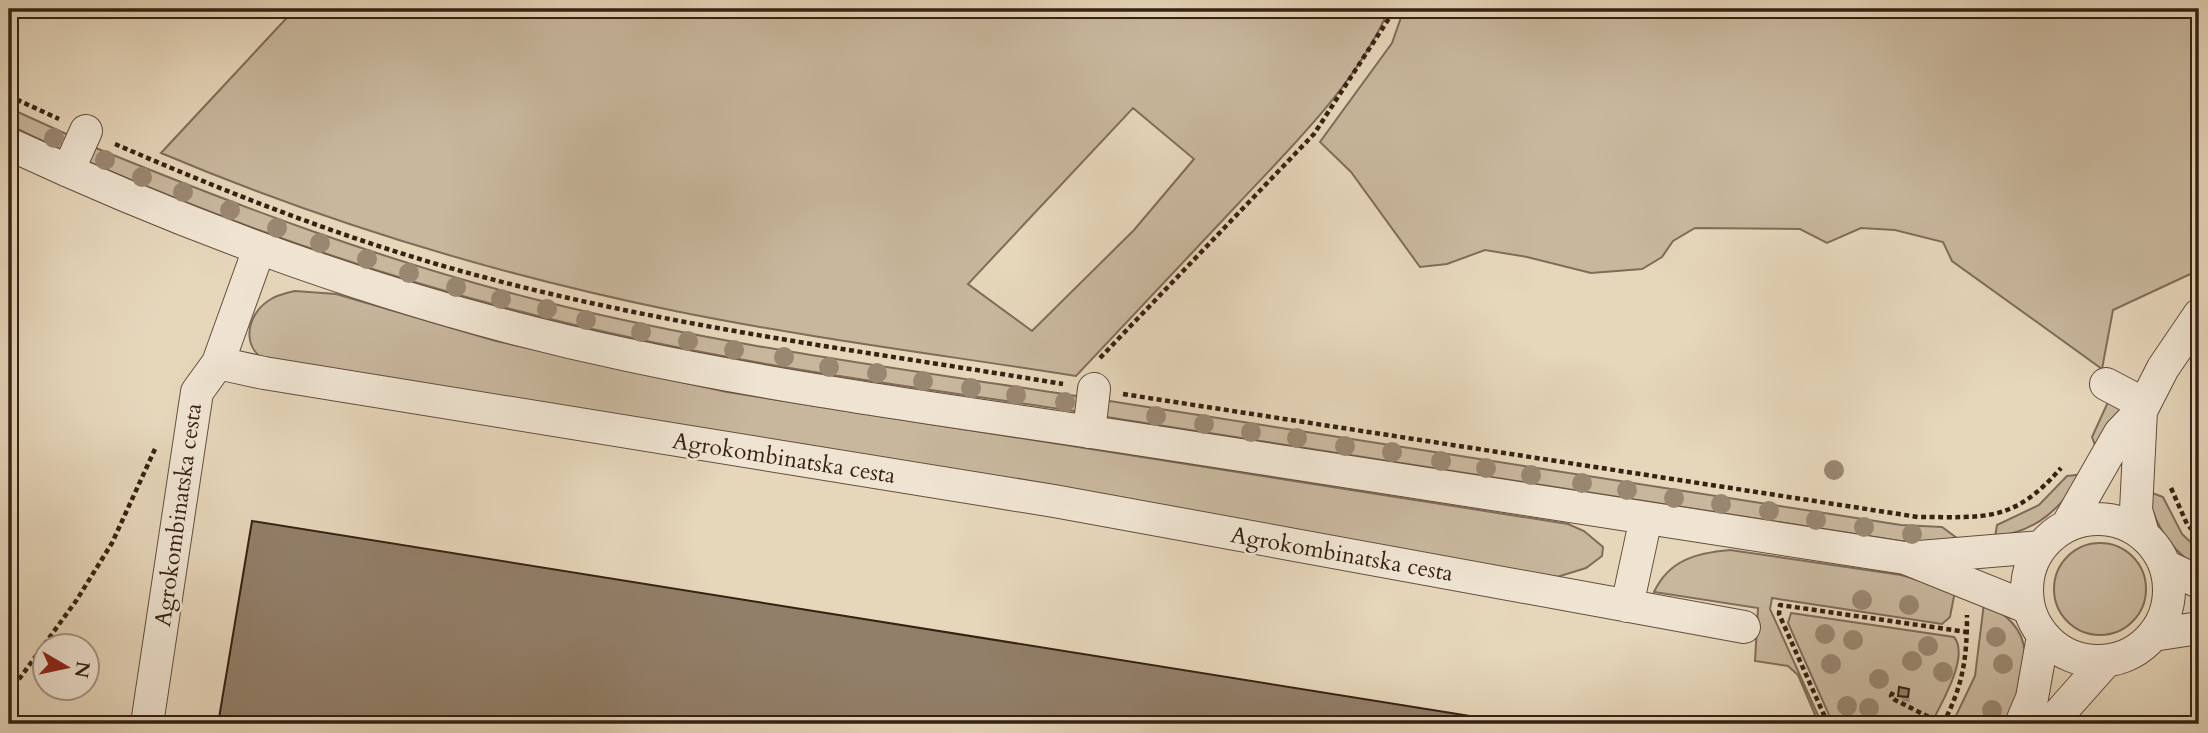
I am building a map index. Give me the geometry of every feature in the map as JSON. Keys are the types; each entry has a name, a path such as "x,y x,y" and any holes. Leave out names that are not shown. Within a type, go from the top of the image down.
{"street":[{"path":"68,171 86,131"},
{"path":"9,144 259,249 462,313 629,355 1089,432 1905,558 2029,608"},
{"path":"218,363 259,249"},
{"path":"2068,524 2099,518 2122,523 2143,534 2160,554 2165,566 2168,602 2153,635 2132,652 2106,661 2078,659 2065,653 2043,636 2029,608 2027,576 2040,547 2068,524 2120,433 2143,407 2163,368 2199,315"},
{"name":"Agrokombinatska cesta","path":"147,724 197,392 218,363 338,386 1054,501 1744,627"},
{"path":"2106,384 2143,407"},
{"path":"1089,432 1094,389"},
{"path":"2143,407 2136,510 2143,534"},
{"path":"1627,606 1646,518"},
{"path":"1905,558 2040,547"},
{"path":"2165,566 2199,582"},
{"path":"2153,635 2199,628"},
{"path":"2021,724 2032,698 2043,636"},
{"path":"2050,724 2106,661"}],"path":[{"path":"1094,389 1099,359 1314,134 1395,9"},
{"path":"9,96 195,179 316,223 486,278 697,325 1917,517 1976,517 2019,506 2033,498 2070,458"},
{"path":"9,693 76,601 112,543 157,445"},
{"path":"2169,484 2187,524 2199,538"},
{"path":"1828,724 1779,614 1780,605 1967,632"},
{"path":"1893,692 1891,696 1895,700 1943,724 1958,694 1968,653 1967,609"}],"shaded area":[{"path":"295,9 1389,9 1376,37 1322,113 1076,376 825,338 609,297 414,245 287,202 161,153","holes":["1133,108 1194,159 1134,230 1032,331 968,284"]},
{"path":"1404,9 2199,9 2199,270 2113,310 2102,369 1952,261 1943,242 1895,230 1861,228 1827,243 1800,229 1695,228 1673,241 1662,257 1642,269 1591,273 1485,250 1447,264 1420,267 1351,172 1320,142 1392,43"},
{"path":"9,108 73,137 66,152 9,125"},
{"path":"91,146 203,191 372,252 487,287 612,318 746,344 1083,397 1080,412 751,361 642,340 499,306 289,241 151,188 84,160"},
{"path":"295,291 336,294 496,341 727,392 1568,524 1584,531 1603,547 1602,556 1586,568 1557,577 267,361 253,348 250,340 251,323 268,301"},
{"path":"1103,400 1901,525 1942,527 1961,541 1900,541 1100,416"},
{"path":"2108,402 2123,411 2103,448 2095,445 2092,437"},
{"path":"2085,474 2047,516 2025,529 1995,537 1997,525 2039,505 2067,476"},
{"path":"2147,491 2163,497 2182,534 2199,550 2199,567 2180,553 2165,535 2154,514"},
{"path":"2100,543 2117,547 2132,557 2142,572 2146,589 2142,606 2132,621 2117,631 2100,635 2083,631 2068,621 2058,606 2054,589 2058,572 2068,557 2083,547"},
{"path":"1730,550 1901,575 1955,591 1950,617 1942,624 1772,598 1770,609 1822,724 1819,724 1798,675 1788,666 1755,661 1758,608 1654,592 1667,572 1685,560 1706,553"},
{"path":"1984,603 2003,614 2022,640 2025,655 2020,688 2008,724 1952,724 1975,676"},
{"path":"1791,613 1954,637 1959,656 1956,668 1931,724 1833,724 1788,623"}],"building":[{"path":"252,521 1520,724 218,724"},
{"path":"1899,687 1909,689 1908,697 1898,696"}]}
